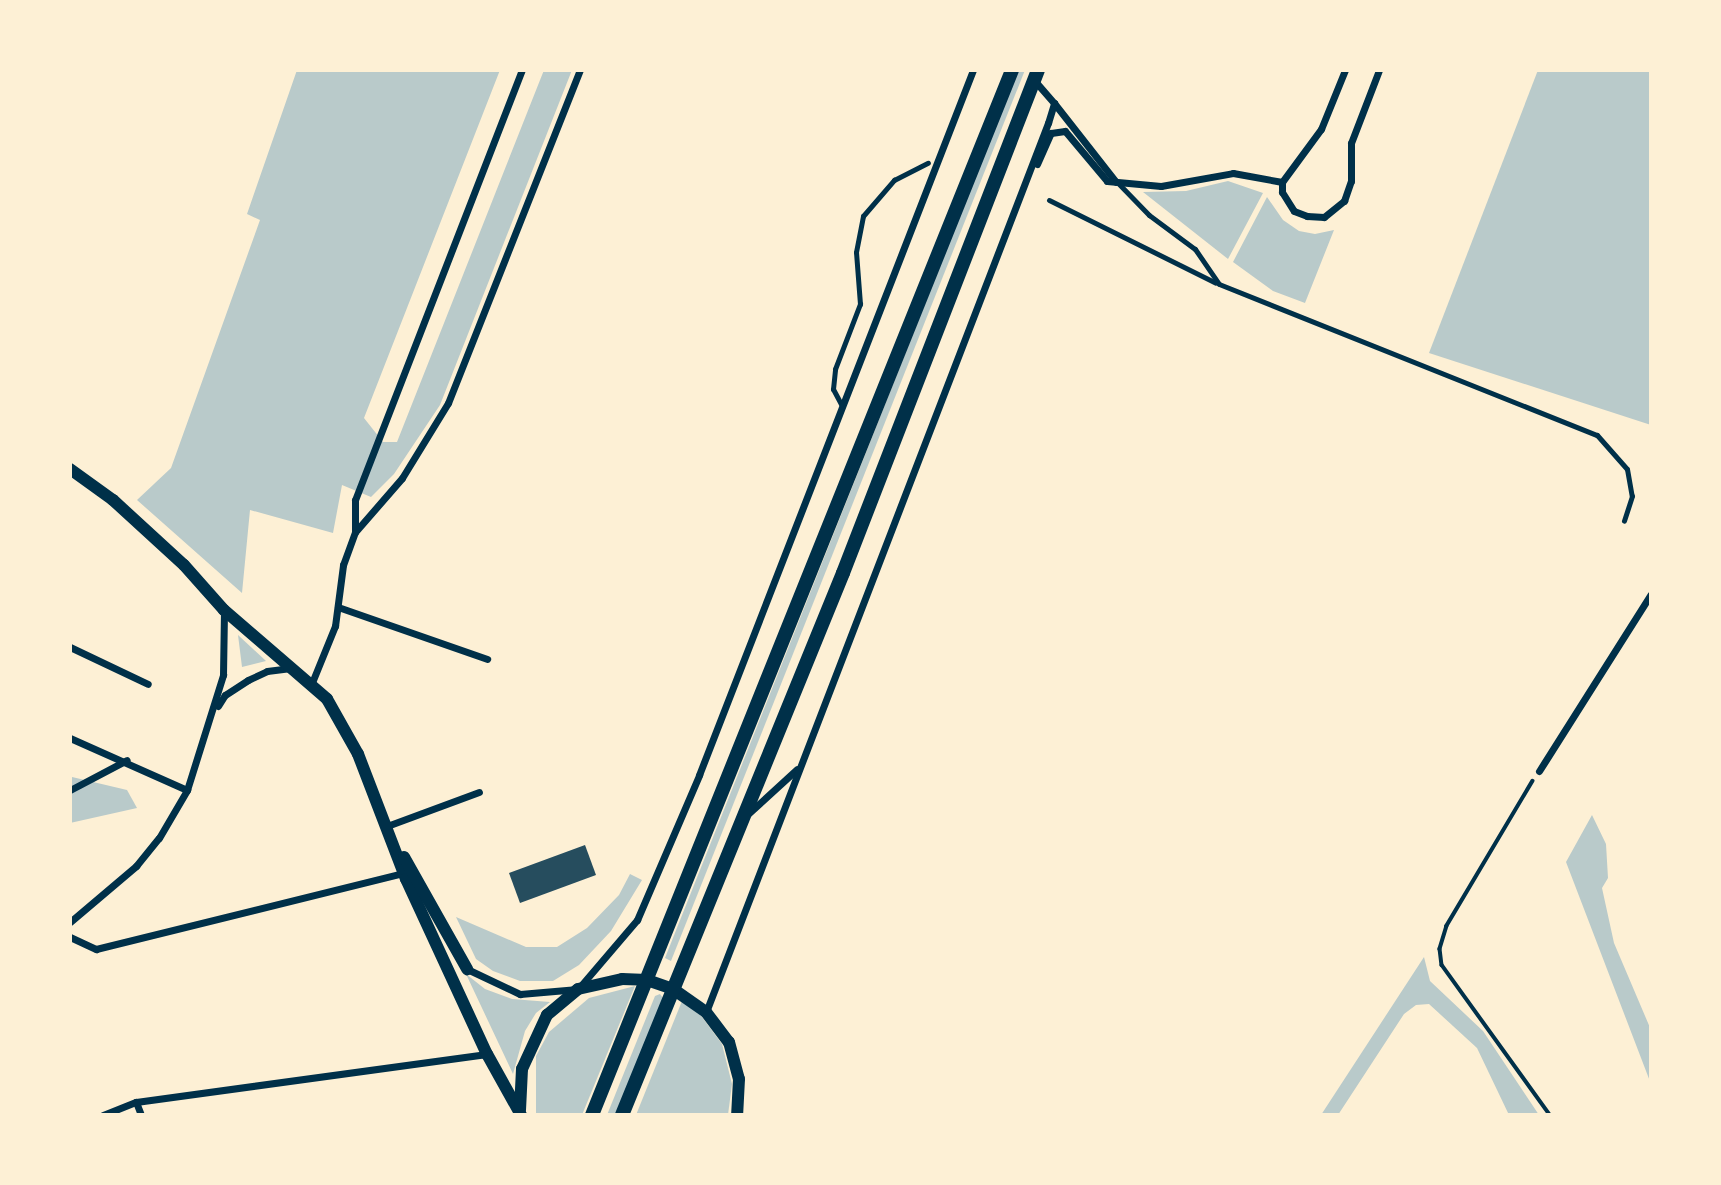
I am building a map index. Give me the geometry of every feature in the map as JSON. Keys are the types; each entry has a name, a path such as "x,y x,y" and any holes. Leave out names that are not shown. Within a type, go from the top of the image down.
{"main road":[{"path":"592,1115 1012,70"},
{"path":"622,1115 1036,75"}],"street":[{"path":"311,685 324,661 338,607 343,565 355,532 355,500 522,70"},
{"path":"355,532 402,478 448,403 580,70"},
{"path":"520,1113 520,1082 527,1049 547,1015 578,989 637,920 662,868 973,70"},
{"path":"1345,70 1321,129 1282,182 1282,192 1294,211 1324,217 1338,209 1351,181 1351,143 1379,70"},
{"path":"1036,75 1054,103 1116,182"},
{"path":"706,1012 1054,103"},
{"path":"1016,207 1051,133 1065,131 1107,181 1161,186 1233,173 1282,182"},
{"path":"70,469 113,500 184,565 224,610 327,699 358,754 404,873 487,1054 520,1113"},
{"path":"1539,771 1651,594"},
{"path":"338,607 487,659"},
{"path":"70,922 111,892 136,866 159,838 187,790 214,713 223,675 224,610"},
{"path":"70,647 148,684"},
{"path":"214,713 225,695 248,680 267,671 293,668"},
{"path":"70,738 127,760 187,790"},
{"path":"70,790 127,760"},
{"path":"741,821 799,768"},
{"path":"387,826 479,792"},
{"path":"387,826 467,969 520,994 578,989 622,979 647,980 673,989 706,1012 729,1042 739,1079 737,1115"},
{"path":"70,937 96,949 404,873"},
{"path":"103,1115 136,1102 487,1054"},
{"path":"136,1102 141,1115"}],"lane":[{"path":"841,404 833,389 835,369 860,304 856,252 863,216 894,180 928,163"},
{"path":"1116,182 1149,215 1195,249 1219,284"},
{"path":"1049,200 1219,284 1597,435 1627,469 1632,496 1624,521"}],"path":[{"path":"1539,771 1447,926 1440,949 1442,965 1549,1115"}],"shaded area":[{"path":"297,70 500,70 364,418 383,442 397,442 544,70 572,70 440,405 394,474 371,497 342,485 333,533 250,510 242,593 137,500 171,468 260,220 247,214"},
{"path":"1018,70 1025,70 671,961 665,958"},
{"path":"1538,70 1651,70 1651,425 1429,353"},
{"path":"1228,181 1263,193 1228,259 1143,192 1186,191"},
{"path":"1267,197 1283,220 1299,231 1315,234 1334,230 1305,303 1273,291 1233,262"},
{"path":"238,635 266,661 242,667"},
{"path":"72,777 127,790 137,808 70,823"},
{"path":"1592,815 1606,844 1608,878 1602,888 1614,943 1651,1030 1651,1084 1566,862"},
{"path":"630,874 642,880 611,931 579,965 553,981 520,981 493,971 476,959 456,917 526,947 557,947 587,928 619,895"},
{"path":"1424,957 1430,981 1483,1031 1539,1115 1509,1115 1477,1048 1429,1004 1416,1005 1404,1014 1338,1115 1321,1115"},
{"path":"466,974 485,989 512,999 550,1002 536,1013 525,1031 513,1074"},
{"path":"635,986 582,1115 536,1115 536,1056 549,1032 589,998"},
{"path":"660,994 663,998 617,1115 607,1115 655,996"},
{"path":"682,1001 699,1013 722,1044 732,1084 728,1115 636,1115"}],"building":[{"path":"585,845 596,875 520,903 509,873"}]}
